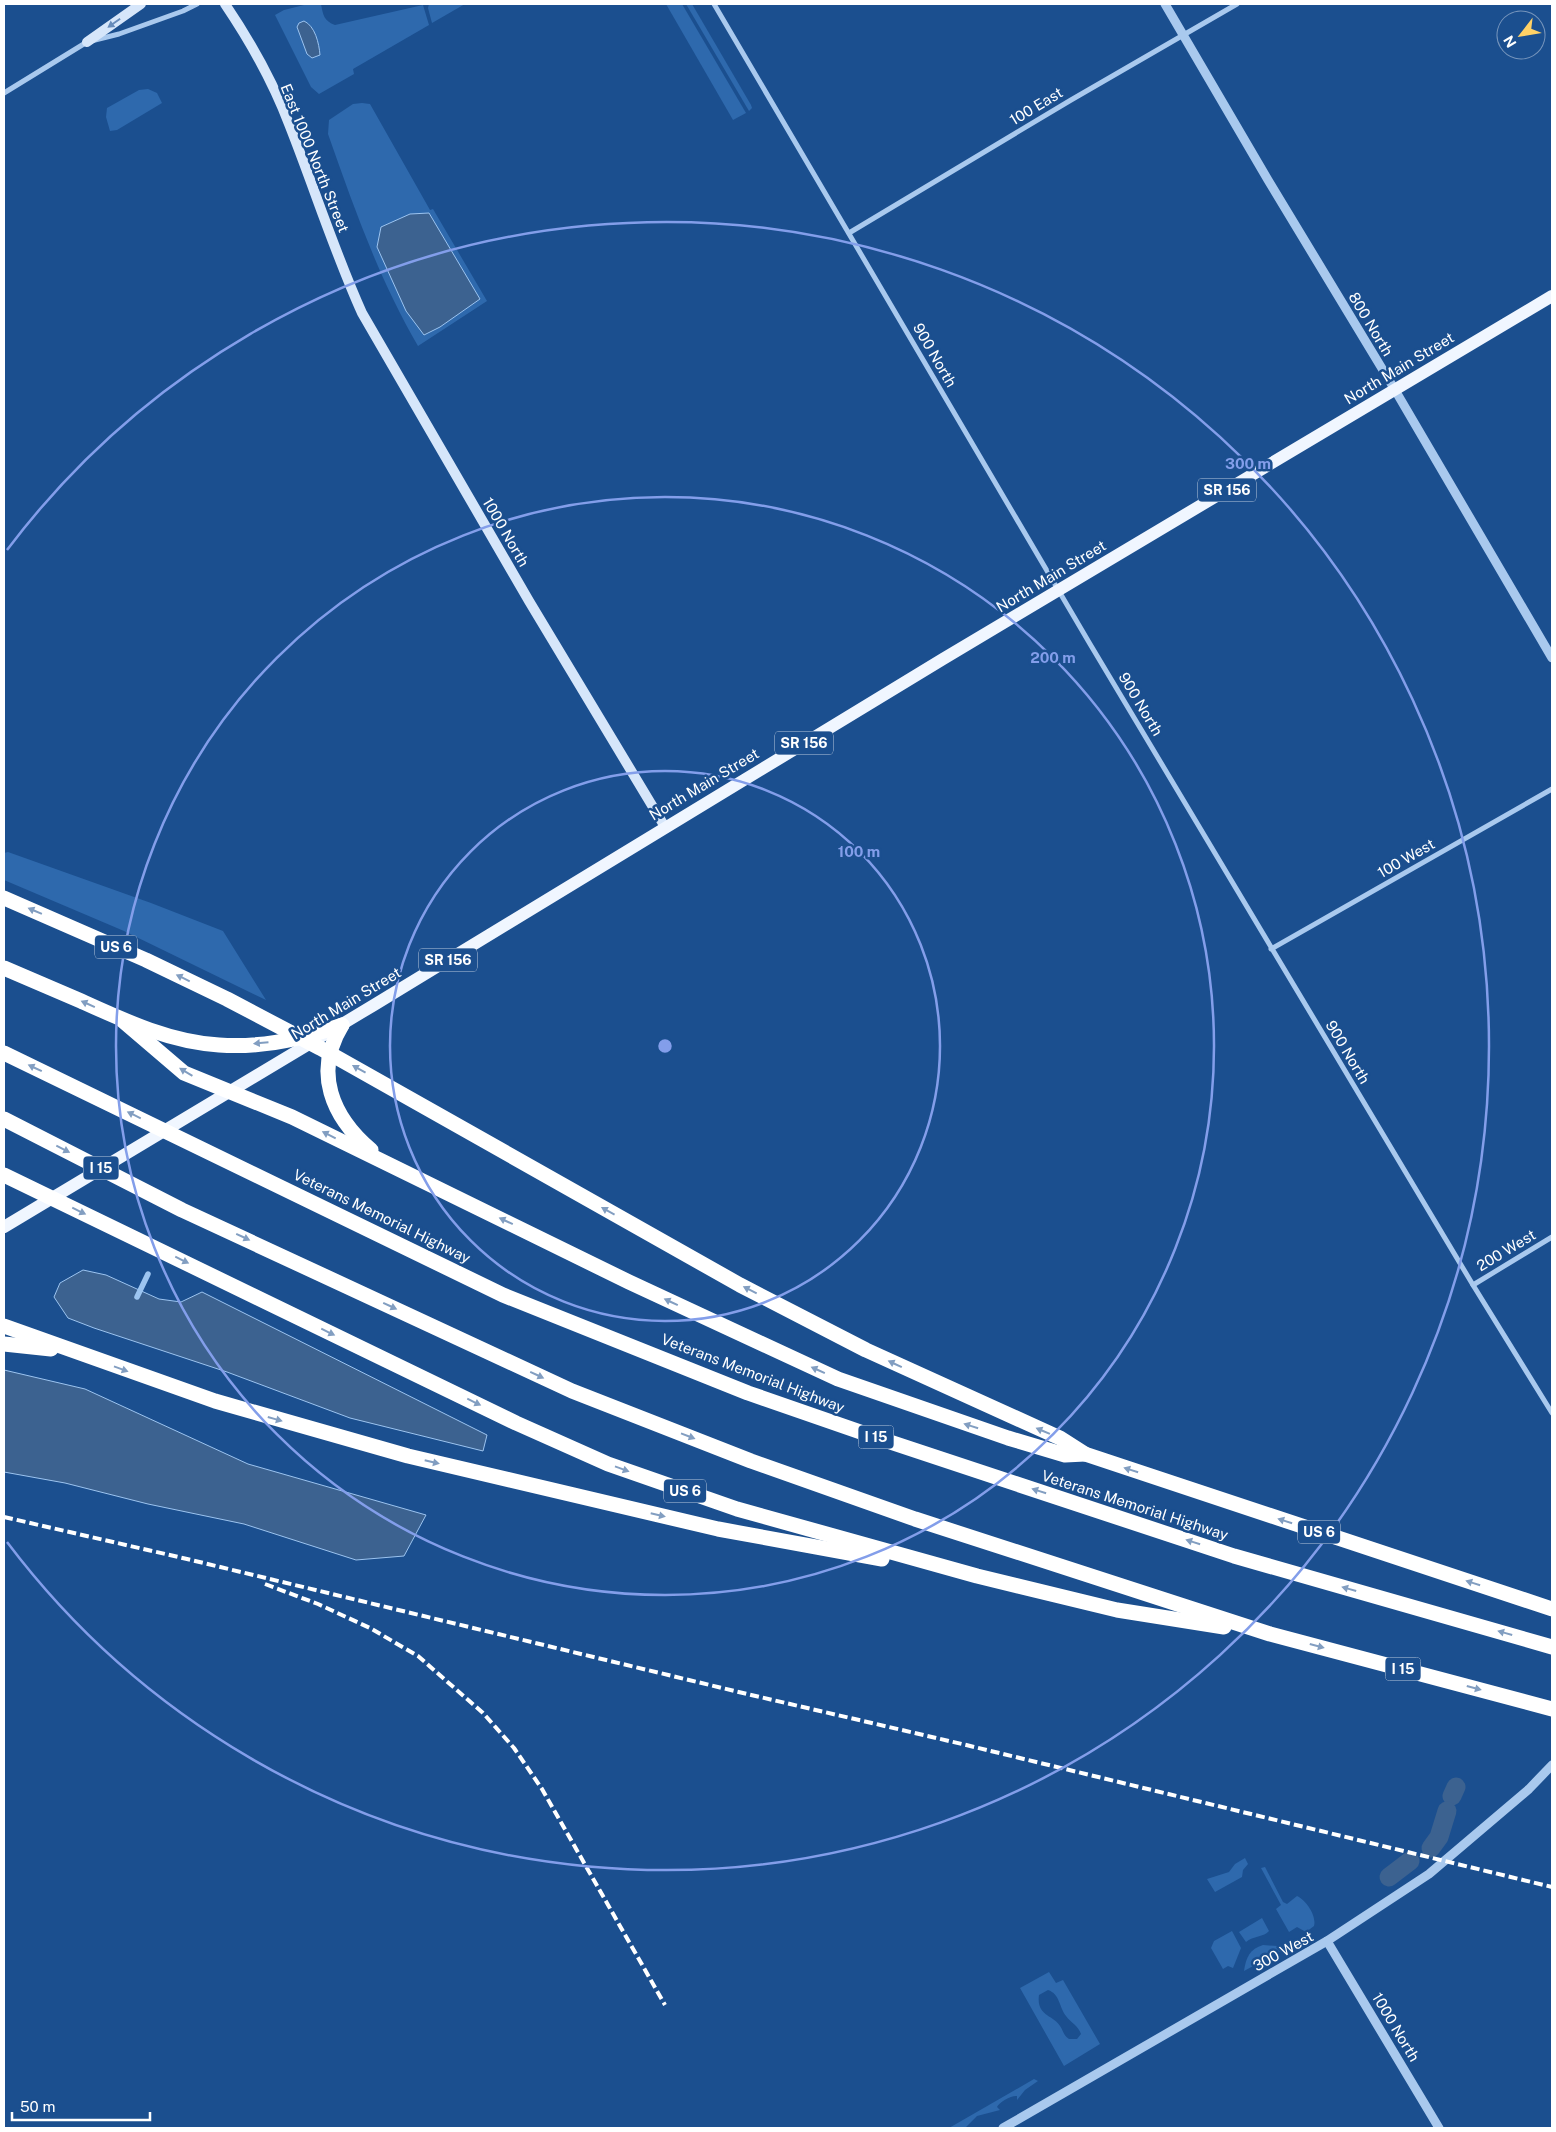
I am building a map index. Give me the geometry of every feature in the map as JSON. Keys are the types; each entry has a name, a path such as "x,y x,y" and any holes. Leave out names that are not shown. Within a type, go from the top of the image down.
{"highway":[{"name":"US 6","path":"4,898 138,956 227,998 401,1093 749,1290 866,1350 1060,1438 1085,1454 1552,1609"},
{"path":"4,968 122,1020 179,1039 219,1045 278,1042 317,1034 342,1025"},
{"path":"122,1020 184,1073 292,1117 638,1286 838,1379 1008,1438 1065,1455 1085,1454"},
{"path":"342,1025 335,1036 327,1061 331,1098 343,1120 359,1140 388,1164"},
{"name":"Veterans Memorial Highway","path":"4,1053 503,1295 748,1393 1234,1556 1552,1647"},
{"name":"I 15","path":"4,1119 182,1210 572,1391 742,1457 915,1519 1270,1634 1552,1709"},
{"name":"US 6","path":"4,1175 480,1406 608,1464 737,1510 978,1576 1117,1610 1270,1634"},
{"path":"4,1326 215,1401 408,1456 718,1529 978,1576"},
{"path":"4,1344 75,1352"}],"main road":[{"path":"88,42 141,4"},
{"name":"East 1000 North Street","path":"225,4 241,28 284,112 334,245"},
{"name":"1000 North","path":"334,245 349,284 376,340 665,827"},
{"name":"North Main Street","path":"4,1227 342,1025 665,827 1058,590 1552,296"}],"street":[{"path":"4,93 88,42 128,31 197,4"},
{"name":"900 North","path":"714,4 1058,590 1473,1285 1552,1413"},
{"name":"800 North","path":"1165,4 1552,658"},
{"name":"100 East","path":"849,233 1071,100 1237,4"},
{"name":"100 West","path":"1272,949 1552,790"},
{"name":"200 West","path":"1473,1285 1552,1237"},
{"name":"300 West","path":"1003,2128 1327,1942 1429,1874 1529,1789 1552,1765"},
{"name":"1000 North","path":"1327,1942 1440,2128"}],"shaded area":[{"path":"308,4 321,4 322,11 328,22 335,25 423,5 429,25 353,69 354,74 319,94 311,87 275,15 284,10"},
{"path":"429,4 465,4 432,23 428,8"},
{"path":"666,4 682,4 746,113 733,120"},
{"path":"686,4 692,4 751,105 752,108 749,111"},
{"path":"304,21 314,31 319,45 320,55 312,58 307,54 297,27 299,23"},
{"path":"148,89 157,93 162,103 117,130 110,131 106,117 107,108 139,90"},
{"path":"353,104 370,104 430,210 433,209 487,301 418,346 379,269 328,134 329,120"},
{"path":"429,213 480,299 440,327 424,335 406,311 377,247 381,227 410,214"},
{"path":"8,852 223,931 266,1000 124,931 4,880 4,853"},
{"path":"83,1270 106,1275 159,1299 181,1302 202,1292 487,1435 483,1451 350,1418 227,1372 68,1318 54,1297 60,1283"},
{"path":"4,1370 85,1389 248,1464 426,1515 404,1556 356,1560 244,1524 148,1504 65,1483 4,1472"},
{"path":"1245,1858 1248,1864 1243,1870 1242,1877 1215,1892 1207,1879 1229,1872 1235,1864"},
{"path":"1265,1867 1283,1902 1287,1904 1297,1896 1310,1909 1314,1918 1314,1926 1306,1932 1297,1927 1289,1932 1276,1909 1281,1905 1261,1868"},
{"path":"1262,1918 1269,1931 1246,1942 1239,1932"},
{"path":"1232,1931 1241,1948 1233,1968 1228,1966 1223,1969 1211,1948 1214,1941"},
{"path":"1263,1945 1277,1946 1281,1951 1244,1971 1249,1954"},
{"path":"1049,1972 1056,1983 1063,1980 1100,2044 1064,2066 1020,1988","holes":["1048,1990 1055,1994 1066,2016 1080,2031 1081,2034 1077,2039 1067,2038 1057,2022 1040,2007 1039,1995"]},
{"path":"1034,2079 1038,2081 1025,2090 1017,2100 1017,2096 1015,2096 1000,2103 997,2107 1000,2110 977,2116 965,2128 949,2128"}],"waterway":[{"path":"137,1297 148,1274"},
{"path":"1452,1796 1456,1787"},
{"path":"1431,1848 1439,1837 1447,1811"},
{"path":"1389,1877 1410,1861"}],"railway":[{"path":"4,1517 962,1744 1552,1887"},
{"path":"265,1584 318,1604 370,1628 418,1656 483,1713 514,1748 542,1789 665,2005"}]}
